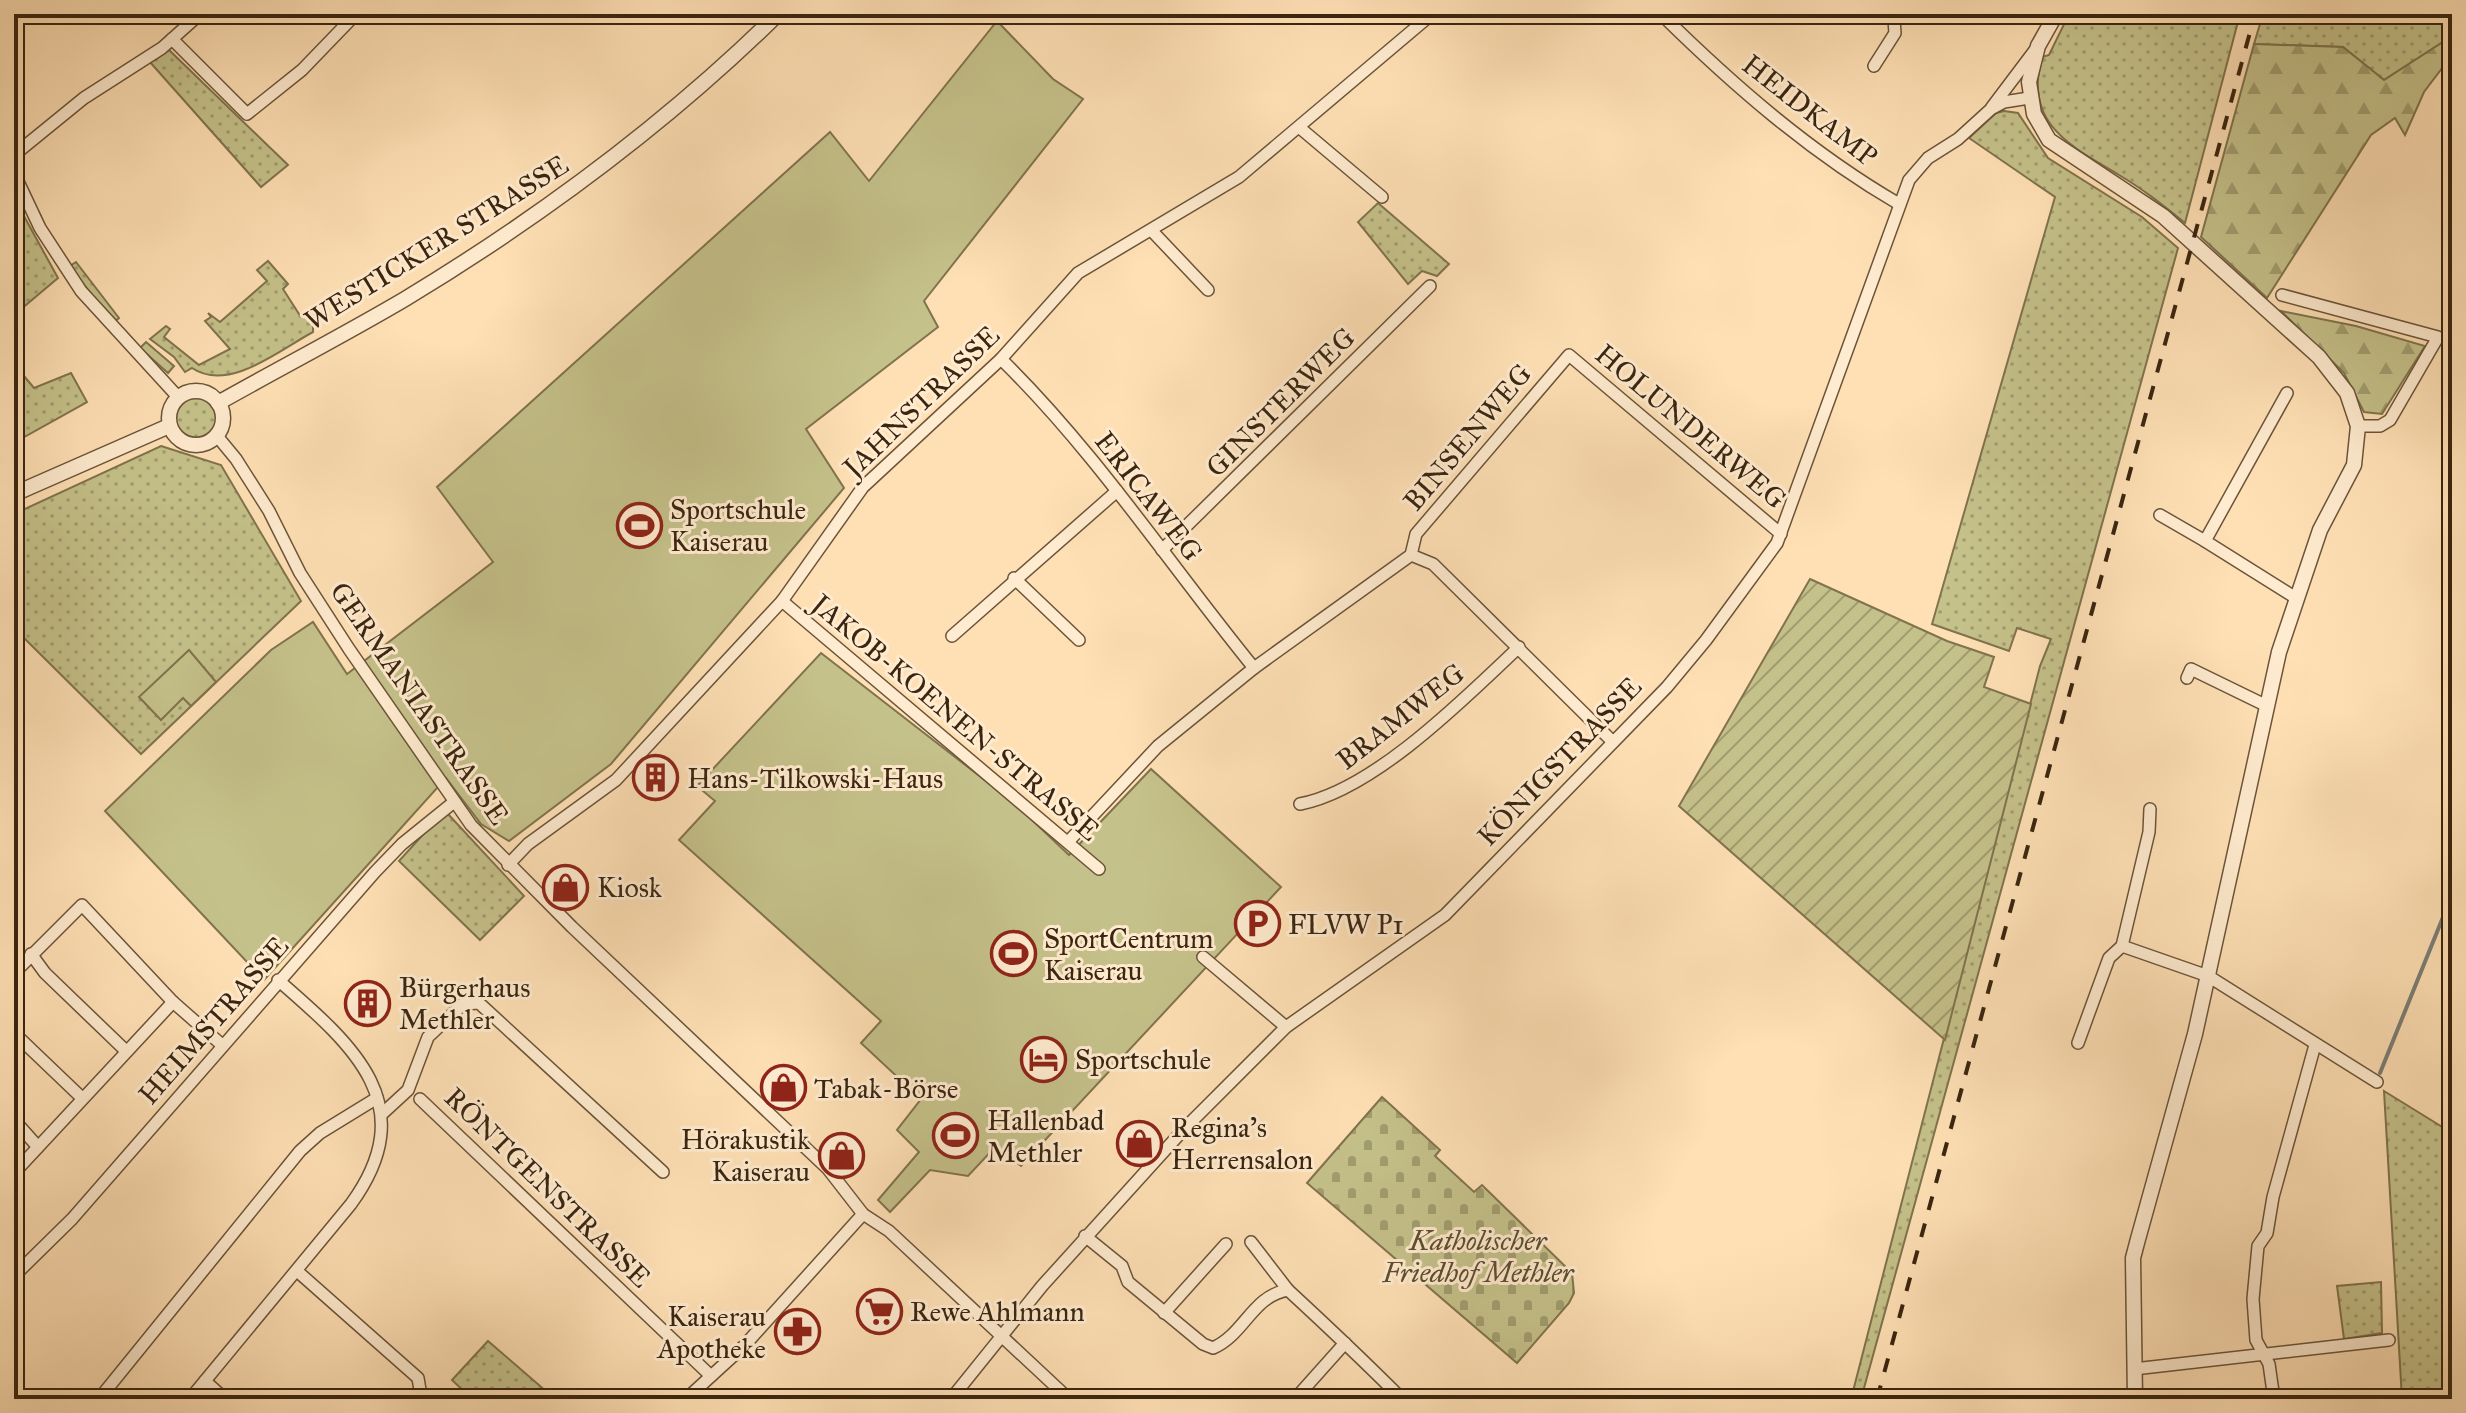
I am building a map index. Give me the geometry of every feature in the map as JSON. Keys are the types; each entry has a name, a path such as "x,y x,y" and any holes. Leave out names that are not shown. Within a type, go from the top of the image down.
{"street":[{"path":"14,155 84,98 172,39 200,14"},
{"path":"172,39 247,114 302,70 356,14"},
{"name":"WESTICKER STRASSE","path":"218,403 404,299 495,242 588,177 673,108 778,14"},
{"name":"JAHNSTRASSE","path":"508,865 528,844 616,780 782,601 863,487 1001,359 1078,273 1239,177 1432,14"},
{"name":"HEIDKAMP","path":"1661,14 1772,115 1855,177 1899,204"},
{"name":"KÖNIGSTRASSE","path":"951,1399 1000,1335 1175,1138 1286,1027 1445,915 1613,742 1706,640 1771,555 1781,534 1899,204 1919,166 1965,133 1991,109 2038,46 2056,14"},
{"path":"1874,66 1895,33 1893,16"},
{"name":"KÖNIGSTRASSE","path":"1991,109 2004,102 2029,98 2030,70 2038,46"},
{"path":"2029,98 2049,140 2163,216 2319,357 2347,393 2358,426 2354,465 2320,530 2296,598 2267,706 2208,976 2133,1258 2135,1399"},
{"path":"1300,128 1382,197"},
{"path":"14,173 40,228 81,291 178,397"},
{"path":"1152,231 1208,290"},
{"name":"GINSTERWEG","path":"1162,550 1430,286"},
{"path":"2282,295 2438,337 2390,420 2380,426 2358,426"},
{"name":"HOLUNDERWEG","path":"1569,355 1781,534"},
{"name":"BINSENWEG","path":"1411,555 1416,534 1569,355"},
{"name":"ERICAWEG","path":"1001,359 1043,401 1117,491 1254,668"},
{"path":"195,391 204,392 218,403 223,419 217,436 205,444 191,445 177,439 169,426 169,410 178,397 195,391"},
{"path":"2205,541 2287,393"},
{"path":"14,494 169,426"},
{"name":"GERMANIASTRASSE","path":"217,436 262,500 300,573 355,657 454,802 508,865 819,1160 863,1214 889,1231 1069,1399"},
{"path":"952,636 1014,578 1117,491"},
{"path":"2160,515 2296,598"},
{"path":"1068,842 1158,746 1254,668 1411,555 1433,564 1613,742"},
{"path":"1014,578 1079,640"},
{"name":"JAKOB-KOENEN-STRASSE","path":"782,601 1099,869"},
{"name":"BRAMWEG","path":"1300,804 1328,799 1357,782 1458,704 1519,647"},
{"path":"2187,678 2191,669 2267,706"},
{"name":"HEIMSTRASSE","path":"14,1276 72,1219 278,980 402,844 454,802"},
{"path":"2078,1043 2109,958 2122,946 2149,832 2150,809"},
{"path":"14,973 82,905 173,1002 222,1045"},
{"path":"2122,946 2208,976 2377,1082"},
{"path":"31,954 45,973 126,1051"},
{"path":"1203,957 1286,1027"},
{"path":"190,1399 371,1177 383,1136 383,1113 377,1098 345,1044 278,980"},
{"path":"14,1173 173,1002"},
{"path":"383,1113 408,1090 428,1037 463,1004 479,1003 663,1172"},
{"path":"14,1033 82,1098"},
{"path":"2274,1399 2269,1364 2256,1340 2253,1299 2258,1246 2267,1233 2273,1197 2315,1045"},
{"path":"99,1399 300,1151 320,1133 377,1098"},
{"name":"RÖNTGENSTRASSE","path":"420,1099 711,1376"},
{"path":"14,1120 38,1147"},
{"path":"686,1399 744,1346 863,1214"},
{"path":"1085,1236 1122,1266 1128,1282 1203,1344 1213,1348 1225,1343 1270,1293 1288,1290"},
{"path":"1251,1242 1288,1290 1380,1373 1402,1399"},
{"path":"1164,1313 1226,1244"},
{"path":"297,1271 418,1378 420,1390 412,1399"},
{"path":"2134,1369 2262,1352 2389,1340"},
{"path":"1295,1399 1345,1343"},
{"path":"205,1381 225,1399"}],"green space":[{"path":"2069,14 2240,14 2185,223 2136,186 2069,143 2045,116 2039,100 2042,57 2049,55"},
{"path":"2263,14 2452,14 2452,36 2384,80 2343,47 2254,44"},
{"name":"Sportschule Kaiserau","path":"997,21 1053,79 1083,99 924,301 938,327 806,429 844,488 611,764 509,841 481,824 446,778 264,980 105,811 271,650 313,622 347,674 493,562 437,487 830,132 869,181"},
{"path":"2446,40 2452,47 2452,55 2424,92 2405,135 2395,118 2371,135 2267,298 2201,237 2254,44 2343,47 2384,80"},
{"path":"169,50 288,165 261,187 149,61"},
{"path":"1996,113 2018,113 2048,158 2142,217 2178,248 1861,1399 1851,1399 2040,666 2051,639 2017,628 2009,651 1932,624 2055,197 1969,138"},
{"path":"14,198 58,278 14,315"},
{"path":"1378,203 1449,264 1437,276 1422,271 1408,284 1358,222"},
{"path":"268,261 288,284 283,289 299,314 313,315 313,332 254,366 222,375 207,374 192,368 185,372 174,357 150,339 166,326 170,329 164,337 199,365 230,349 205,321 211,317 208,313 220,322 267,281 257,270"},
{"path":"76,262 119,318 113,323 70,266"},
{"path":"2281,311 2356,326 2425,346 2382,414 2364,412 2344,373"},
{"path":"146,342 174,366 168,373 140,348"},
{"path":"71,373 87,402 17,441 14,438 14,385 24,376 34,388"},
{"path":"196,396 211,403 218,418 211,433 196,440 181,433 174,418 181,403"},
{"path":"161,446 221,465 301,601 141,754 14,628 14,514"},
{"path":"1810,579 1947,641 1994,657 1984,687 2031,704 1945,1040 1679,806"},
{"path":"189,650 216,682 191,706 183,698 161,720 139,697"},
{"name":"SportCentrum Kaiserau","path":"821,653 1013,802 1069,855 1151,769 1281,887 1021,1166 996,1146 968,1176 930,1170 890,1212 878,1200 919,1152 897,1130 921,1099 861,1043 881,1021 679,840 715,801 697,786"},
{"path":"448,814 524,896 480,940 399,861 439,817"},
{"path":"2384,1091 2452,1133 2452,1399 2402,1399"},
{"name":"Katholischer Friedhof Methler","path":"1382,1097 1440,1150 1435,1156 1474,1192 1482,1185 1572,1273 1574,1293 1569,1303 1517,1363 1307,1183"},
{"path":"2381,1282 2382,1333 2344,1339 2337,1286"},
{"path":"488,1341 547,1392 539,1399 472,1399 452,1380"}],"waterway":[{"path":"2380,1073 2452,895"}],"railway":[{"path":"1877,1399 2255,14"}],"place":[{"name":"Sportschule Kaiserau","path":"639,525"},
{"name":"Hans-Tilkowski-Haus","path":"656,778"},
{"name":"Kiosk","path":"566,887"},
{"name":"FLVW P1","path":"1257,924"},
{"name":"SportCentrum Kaiserau","path":"1013,954"},
{"name":"Bürgerhaus Methler","path":"368,1003"},
{"name":"Sportschule","path":"1044,1059"},
{"name":"Tabak-Börse","path":"783,1088"},
{"name":"Hallenbad Methler","path":"956,1136"},
{"name":"Regina’s Herrensalon","path":"1140,1143"},
{"name":"Hörakustik Kaiserau","path":"841,1155"},
{"name":"Rewe Ahlmann","path":"879,1311"},
{"name":"Kaiserau Apotheke","path":"797,1332"}]}
